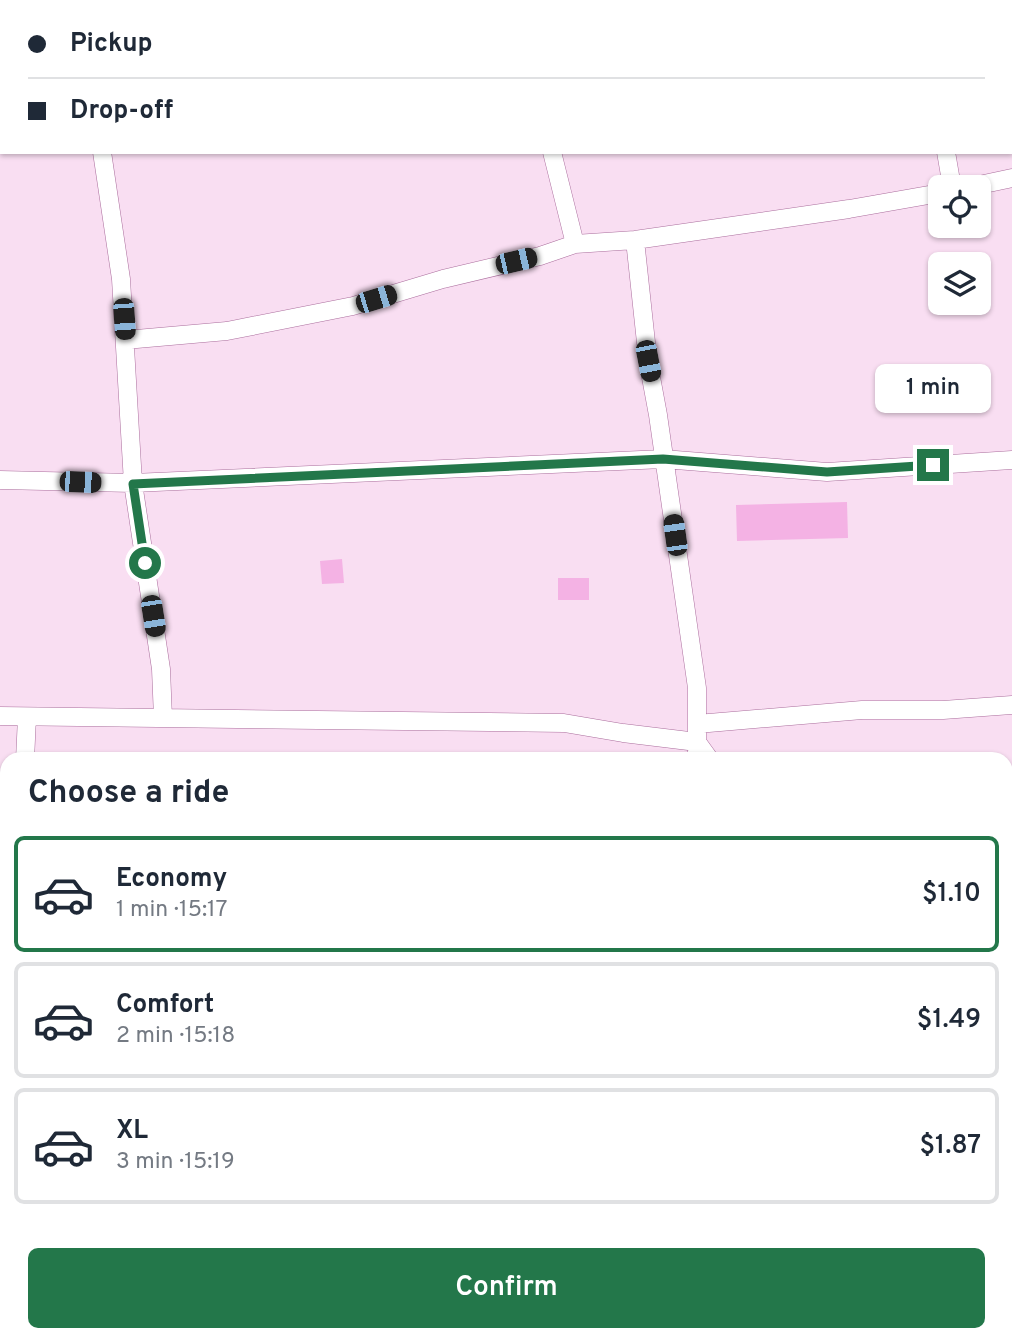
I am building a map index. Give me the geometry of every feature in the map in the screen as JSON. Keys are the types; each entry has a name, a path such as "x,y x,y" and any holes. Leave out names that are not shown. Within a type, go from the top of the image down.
{"street":[{"path":"102,154 121,279 133,484 161,669 163,718"},
{"path":"552,154 575,244"},
{"path":"946,154 950,175"},
{"path":"991,182 1012,178"},
{"path":"125,340 227,331 353,306 443,279 540,256 575,244 635,240 928,195"},
{"path":"0,716 564,723 624,733 697,751 697,688 648,361 635,240"},
{"path":"0,480 133,484 663,459 827,472 1012,460"},
{"path":"698,723 862,709 943,710 1012,705"},
{"path":"25,752 27,717"}],"building":[{"path":"847,502 848,538 737,541 736,505"},
{"path":"342,559 344,583 322,584 320,561"},
{"path":"558,578 589,578 589,600 558,600"}],"route":[{"path":"145,563 133,484 663,459 827,472 933,465"}]}
